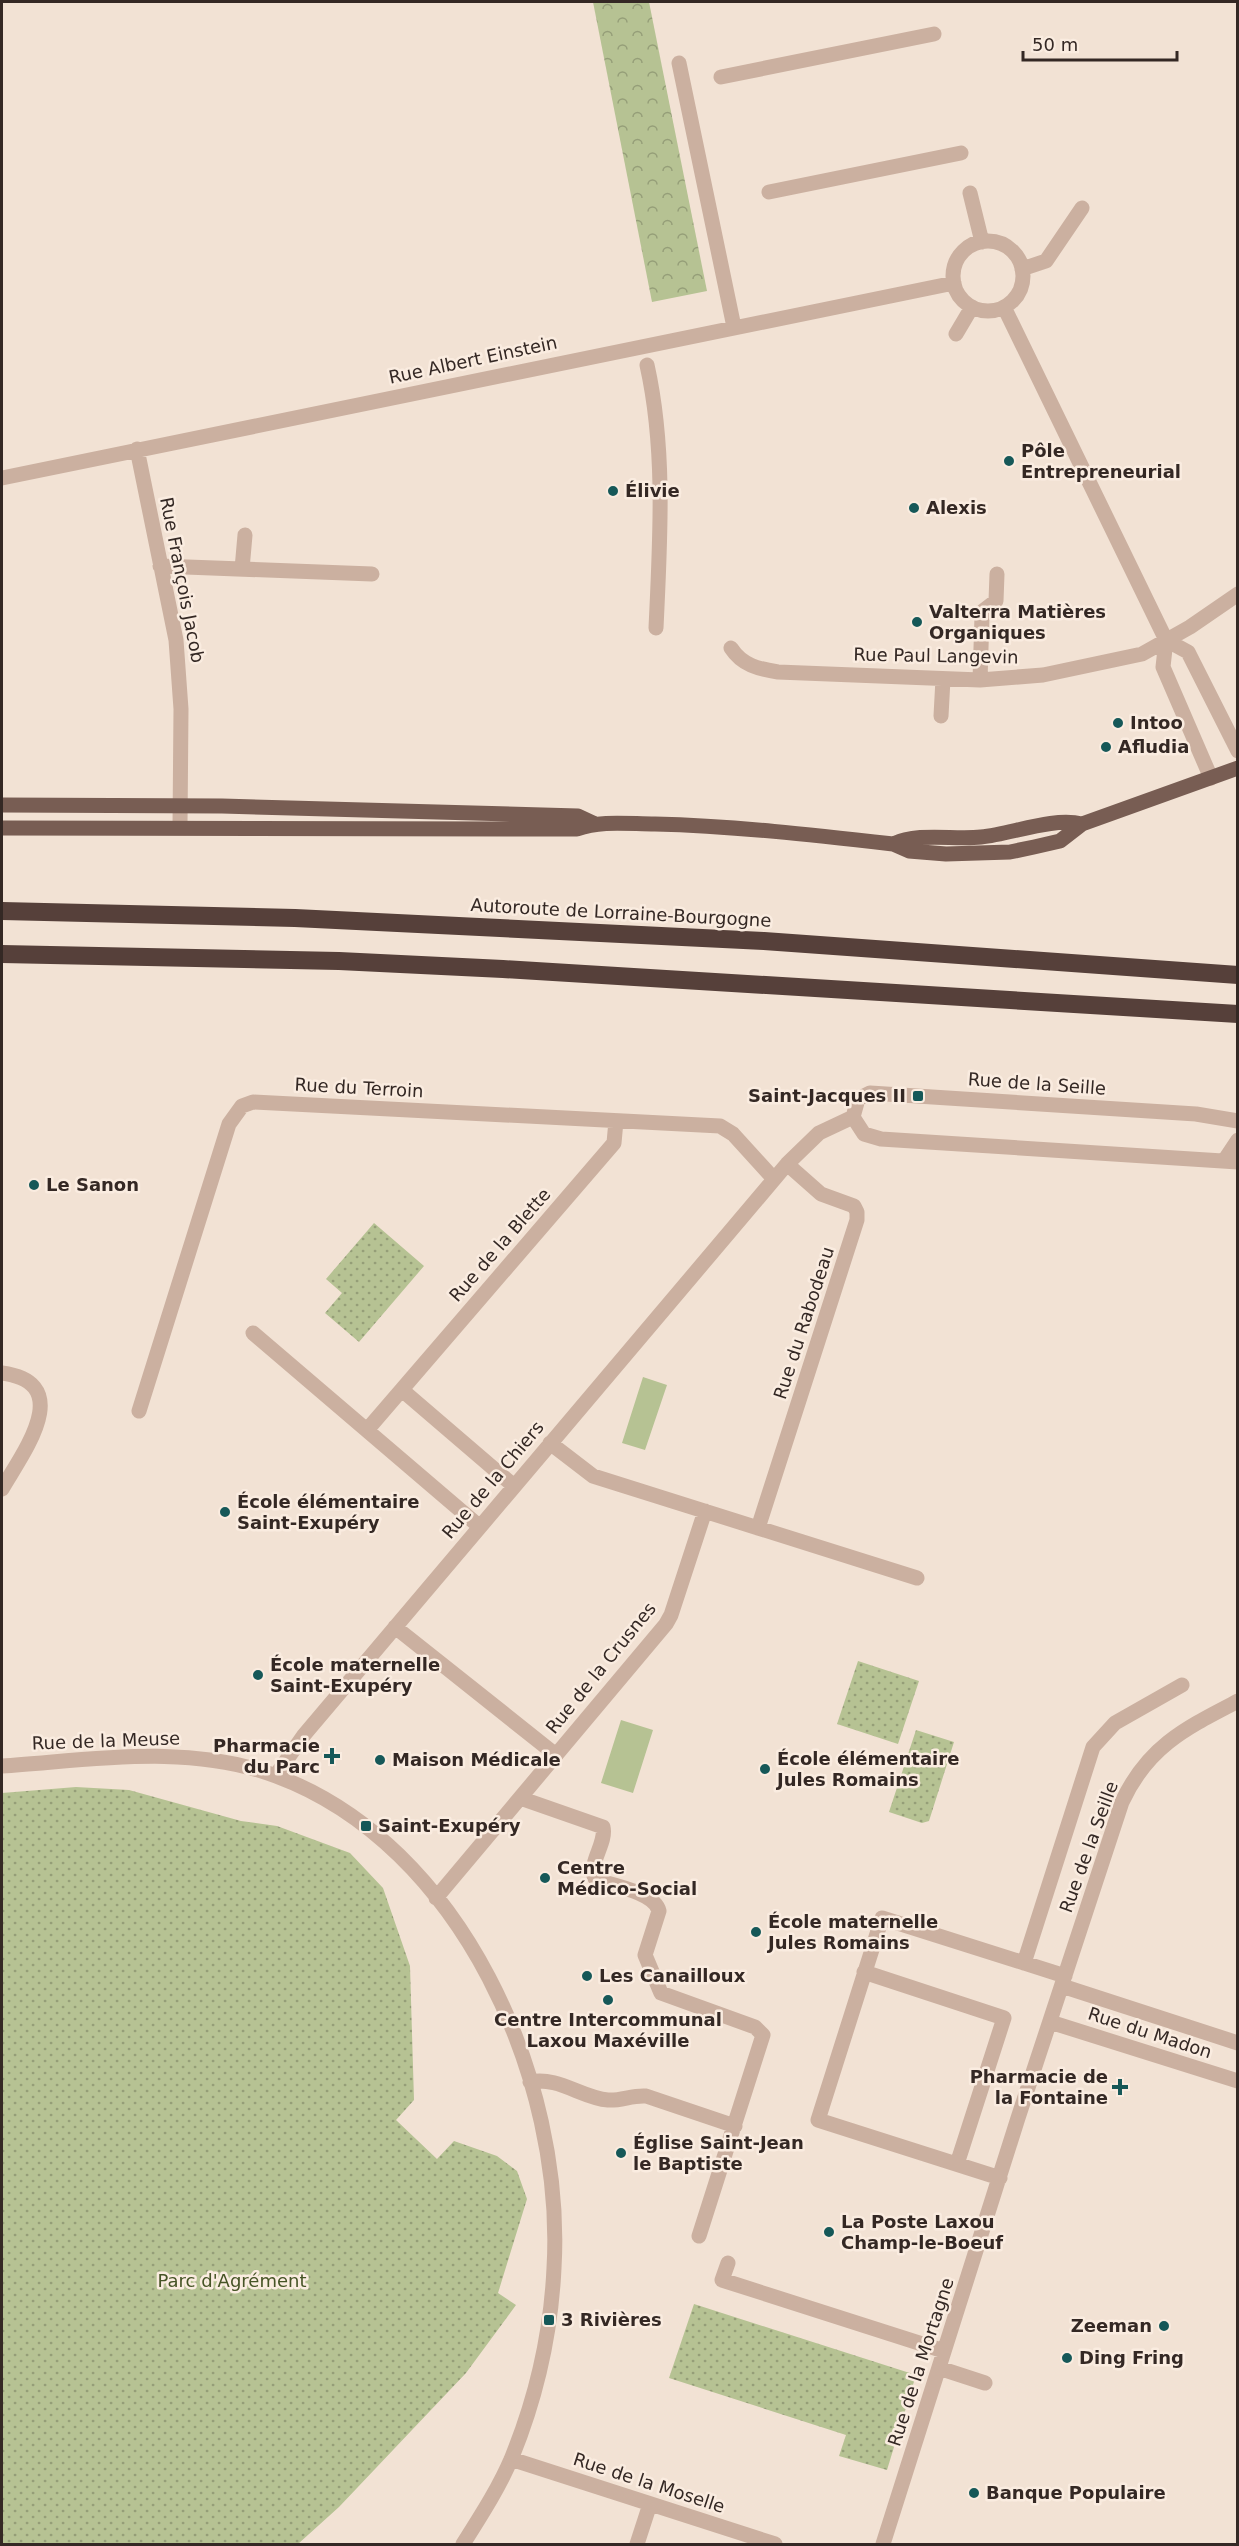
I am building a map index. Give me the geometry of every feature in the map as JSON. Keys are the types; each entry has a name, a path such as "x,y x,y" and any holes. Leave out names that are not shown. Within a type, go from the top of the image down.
{"highway":[{"name":"Autoroute de Lorraine-Bourgogne","path":"2,911 295,918 729,939 1238,975"},
{"path":"2,954 339,961 491,968 1238,1014"}],"main road":[{"path":"2,828 180,826 577,829 593,823 677,825 766,831 893,844 905,838 980,837 1066,820 1082,824 1238,768"},
{"path":"2,805 179,806 578,816 593,823"}],"street":[{"path":"721,77 934,34"},
{"path":"679,63 734,327"},
{"path":"769,192 961,153"},
{"path":"970,193 982,242"},
{"path":"1022,269 1046,261 1082,208"},
{"path":"982,242 999,243 1007,247 1014,253 1022,269 1020,290 1014,299 1004,307 993,310 972,307 957,292 954,283 955,264 959,256 973,244 982,242"},
{"name":"Rue Albert Einstein","path":"2,477 954,283"},
{"path":"956,334 972,307"},
{"path":"1004,307 1166,640 1163,667 1210,778"},
{"path":"647,364 657,423 659,554 656,628"},
{"name":"Rue François Jacob","path":"137,449 176,640 180,677 180,826"},
{"path":"242,569 245,535"},
{"path":"160,566 372,574"},
{"path":"980,680 982,616 983,611 996,600 997,574"},
{"name":"Rue Paul Langevin","path":"731,648 736,656 747,665 761,670 980,680 1043,675 1134,657 1190,627 1238,594"},
{"path":"1166,640 1188,652 1238,751"},
{"path":"941,716 943,679"},
{"name":"Rue de la Seille","path":"853,1117 858,1099 870,1093 1196,1114 1236,1124"},
{"name":"Rue du Terroin","path":"139,1411 229,1124 242,1106 253,1102 720,1126 733,1134 774,1179"},
{"path":"774,1179 819,1134 853,1117 864,1134 881,1139 1231,1161 1238,1140"},
{"name":"Rue de la Blette","path":"368,1430 614,1143 616,1121"},
{"name":"Rue du Rabodeau","path":"758,1528 857,1220 854,1206 821,1194 787,1164"},
{"name":"Rue de la Chiers","path":"276,1775 304,1735 774,1179"},
{"path":"253,1333 480,1527"},
{"path":"2,1373 25,1379 32,1386 41,1406 35,1433 2,1489"},
{"path":"402,1390 514,1486"},
{"path":"550,1443 593,1476 917,1578"},
{"name":"Rue de la Crusnes","path":"395,1627 556,1755 671,1615 705,1511"},
{"path":"1023,1963 1093,1747 1115,1724 1182,1685"},
{"name":"Rue de la Seille","path":"1063,1981 1122,1802 1132,1783 1160,1748 1183,1729 1238,1701"},
{"path":"436,1898 556,1755"},
{"name":"Rue de la Meuse","path":"2,1766 161,1756 208,1760 276,1775 335,1805 397,1852 436,1898 482,1965 506,2012 530,2082 544,2134 551,2183 554,2266 549,2320 525,2420 511,2459 463,2544"},
{"path":"520,1798 603,1827 605,1835 593,1871 596,1880 650,1898 659,1911 645,1955 661,1993 761,2030 762,2042 699,2236"},
{"name":"Rue du Madon","path":"864,1972 882,1918 1023,1963 1063,1981 1238,2043"},
{"path":"957,2164 1004,2018 864,1972 818,2120 1000,2178"},
{"name":"Rue de la Mortagne","path":"883,2544 1063,1981"},
{"name":"Rue du Madon","path":"1050,2022 1238,2081"},
{"path":"530,2082 542,2080 606,2100 635,2095 646,2096 735,2126"},
{"path":"728,2263 722,2280 944,2351"},
{"path":"939,2368 985,2383"},
{"name":"Rue de la Moselle","path":"511,2459 775,2544"},
{"path":"637,2544 650,2504"}],"green space":[{"path":"593,2 649,2 707,291 652,302"},
{"path":"374,1223 424,1266 359,1342 325,1313 342,1293 326,1279"},
{"path":"643,1377 667,1385 645,1450 622,1443"},
{"path":"858,1661 919,1681 898,1744 837,1724"},
{"path":"621,1720 653,1730 633,1793 601,1783"},
{"path":"916,1730 954,1742 929,1821 922,1823 889,1812"},
{"name":"Parc d'Agrément","path":"76,1787 129,1790 241,1821 277,1826 350,1853 383,1888 410,1966 414,2100 396,2120 437,2159 454,2141 497,2156 517,2171 527,2199 498,2293 516,2305 466,2373 339,2507 298,2544 2,2544 2,1793"},
{"path":"694,2304 916,2375 887,2470 839,2456 846,2435 669,2378"}],"place":[{"name":"Pôle Entrepreneurial","path":"1009,461"},
{"name":"Élivie","path":"613,491"},
{"name":"Alexis","path":"914,508"},
{"name":"Valterra Matières Organiques","path":"917,622"},
{"name":"Intoo","path":"1118,723"},
{"name":"Afludia","path":"1106,747"},
{"name":"Saint-Jacques II","path":"918,1096"},
{"name":"Le Sanon","path":"34,1185"},
{"name":"École élémentaire Saint-Exupéry","path":"225,1512"},
{"name":"École maternelle Saint-Exupéry","path":"258,1675"},
{"name":"Pharmacie du Parc","path":"332,1756"},
{"name":"Maison Médicale","path":"380,1760"},
{"name":"École élémentaire Jules Romains","path":"765,1769"},
{"name":"Saint-Exupéry","path":"366,1826"},
{"name":"Centre Médico-Social","path":"545,1878"},
{"name":"École maternelle Jules Romains","path":"756,1932"},
{"name":"Les Canailloux","path":"587,1976"},
{"name":"Centre Intercommunal Laxou Maxéville","path":"608,2000"},
{"name":"Pharmacie de la Fontaine","path":"1120,2087"},
{"name":"Église Saint-Jean le Baptiste","path":"621,2153"},
{"name":"La Poste Laxou Champ-le-Boeuf","path":"829,2232"},
{"name":"3 Rivières","path":"549,2320"},
{"name":"Zeeman","path":"1164,2326"},
{"name":"Ding Fring","path":"1067,2358"},
{"name":"Banque Populaire","path":"974,2493"}]}
